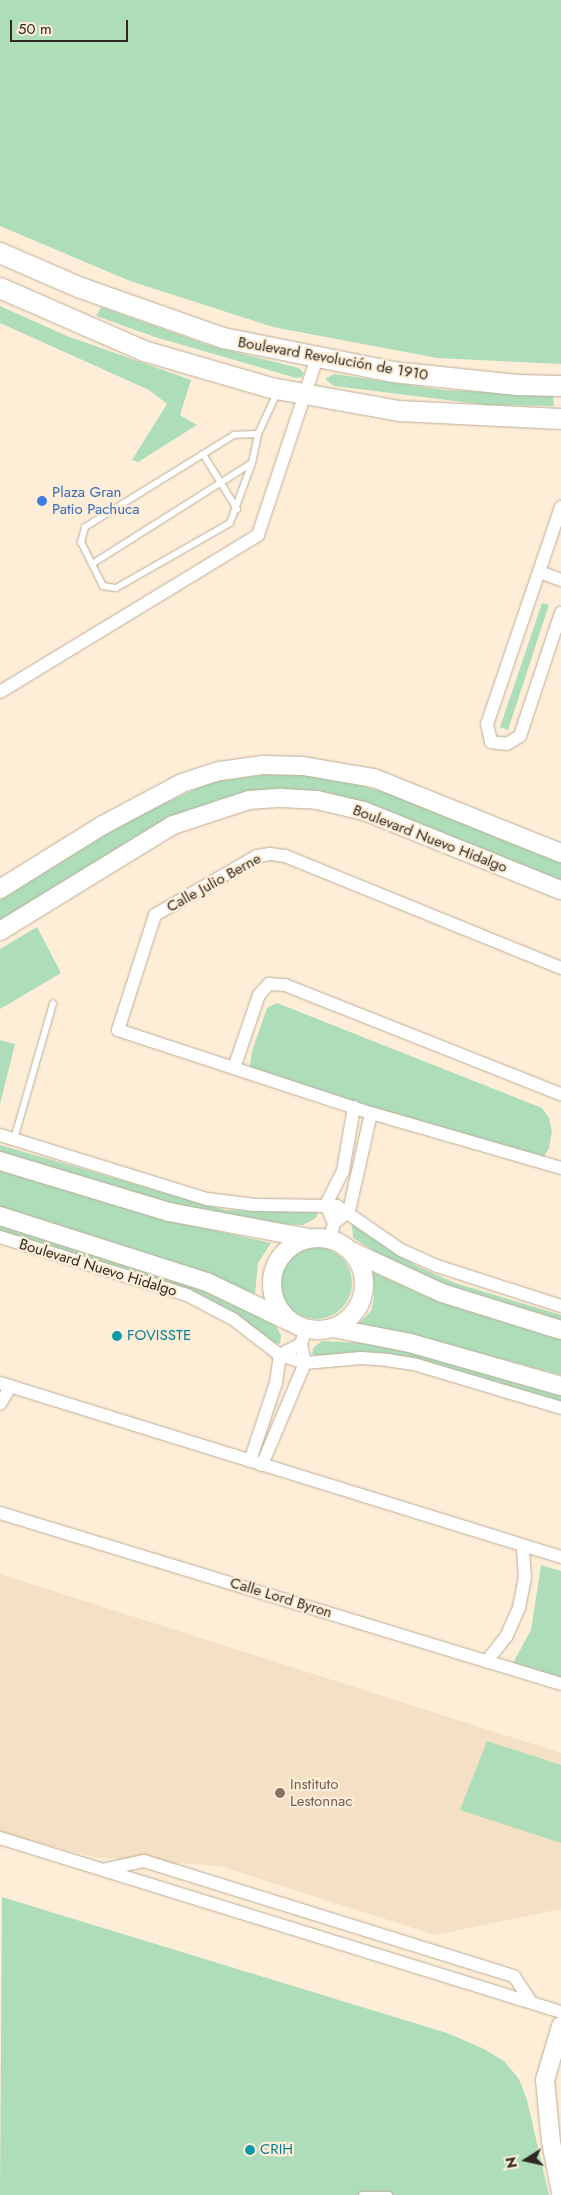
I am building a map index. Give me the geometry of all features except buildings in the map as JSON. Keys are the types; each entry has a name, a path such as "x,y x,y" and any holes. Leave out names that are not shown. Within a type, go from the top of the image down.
{"main road":[{"name":"Boulevard Revolución de 1910","path":"0,253 57,278 223,338 317,358 442,378 561,386"},
{"path":"44,307 57,278"},
{"path":"0,288 144,351 278,390 399,411 561,419"}],"street":[{"path":"0,692 258,535 306,396 317,358"},
{"path":"561,507 487,724 492,742 507,744 520,736 561,613"},
{"path":"540,572 561,580"},
{"path":"0,889 103,825 182,783 220,771 262,765 304,766 374,778 561,853"},
{"name":"Boulevard Nuevo Hidalgo","path":"0,931 173,825 218,808 273,799 317,800 364,811 561,890"},
{"name":"Calle Julio Berne","path":"561,968 285,856 257,856 155,915 118,1030 371,1113 561,1168"},
{"path":"234,1068 259,995 269,984 285,985 561,1094"},
{"path":"256,1463 276,1383 280,1355 304,1337 333,1328 348,1319 362,1298 363,1272 350,1250 332,1231 326,1205 343,1171 354,1107"},
{"path":"256,1463 305,1363 304,1337 274,1300 272,1274 284,1251 308,1238 332,1231 349,1212 371,1113"},
{"path":"0,1135 207,1199 255,1205 326,1205 349,1212 401,1250 437,1266 561,1306"},
{"path":"0,1161 169,1212 308,1238"},
{"path":"343,1171 357,1175"},
{"name":"Boulevard Nuevo Hidalgo","path":"0,1216 208,1282 290,1322"},
{"name":"Boulevard Nuevo Hidalgo","path":"0,1237 187,1295 233,1319 280,1355 305,1363 361,1358 418,1365 561,1408"},
{"path":"350,1250 442,1293 561,1330"},
{"path":"333,1328 410,1343 561,1386"},
{"path":"276,1383 291,1390"},
{"path":"0,1404 6,1384 561,1557"},
{"name":"Calle Lord Byron","path":"0,1513 561,1684"},
{"path":"487,1661 506,1637 519,1608 525,1578 524,1546"},
{"path":"0,1838 561,2012"},
{"path":"103,1870 144,1861 514,1976 531,2002"},
{"path":"561,2026 545,2080 550,2134 561,2193"}],"lane":[{"path":"258,434 234,435 85,527 81,542 104,586 116,588 230,522 237,510 252,463 258,434 278,390"},
{"path":"203,454 237,510"},
{"path":"92,564 252,463"},
{"path":"14,1139 53,1004"},
{"path":"362,2195 389,2195"}],"shaded area":[{"name":"Instituto Lestonnac","path":"0,1574 561,1753 561,1909 435,1935 220,1866 94,1857 0,1833"}],"green space":[{"path":"0,0 561,0 561,364 437,358 273,327 130,281 0,226"},
{"path":"0,306 67,336 191,380 180,415 197,425 138,462 132,460 167,404 149,390 0,323"},
{"path":"101,307 208,345 299,368 304,373 302,377 296,378 155,337 96,316"},
{"path":"334,374 444,390 553,395 554,406 487,405 334,386 325,379"},
{"path":"542,603 549,605 508,730 500,727"},
{"path":"285,772 325,775 408,799 561,861 561,881 403,818 247,794 217,800 144,832 0,921 0,900 134,817 211,782"},
{"path":"37,927 61,973 0,1009 0,949"},
{"path":"277,1003 542,1108 549,1118 552,1131 549,1148 542,1160 249,1072 252,1051 267,1008"},
{"path":"0,1040 15,1044 0,1104"},
{"path":"0,1145 225,1210 318,1212 316,1218 303,1225 266,1224 191,1210 0,1152"},
{"path":"0,1170 173,1221 271,1243 258,1263 255,1294 168,1261 0,1208"},
{"path":"0,1224 206,1288 275,1325 281,1335 280,1344 275,1343 203,1296 167,1282 0,1231"},
{"path":"352,1224 417,1266 455,1283 561,1315 561,1322 454,1290 386,1258 353,1238"},
{"path":"316,1247 336,1253 346,1263 352,1283 346,1303 336,1313 316,1319 296,1313 286,1303 280,1283 286,1263 296,1253"},
{"path":"373,1272 423,1295 561,1338 561,1375 411,1335 358,1324 371,1311 374,1300"},
{"path":"322,1341 381,1344 420,1352 561,1395 561,1402 381,1353 342,1353 318,1357 312,1354 313,1348"},
{"path":"541,1565 561,1571 561,1678 513,1663 531,1630"},
{"path":"487,1741 561,1765 561,1843 460,1810"},
{"path":"2,1897 447,2033 482,2048 504,2061 519,2079 527,2100 549,2195 0,2195"}],"place":[{"name":"Plaza Gran Patio Pachuca","path":"42,501"},
{"name":"FOVISSTE","path":"117,1336"},
{"name":"Instituto Lestonnac","path":"280,1793"},
{"name":"CRIH","path":"250,2150"}]}
